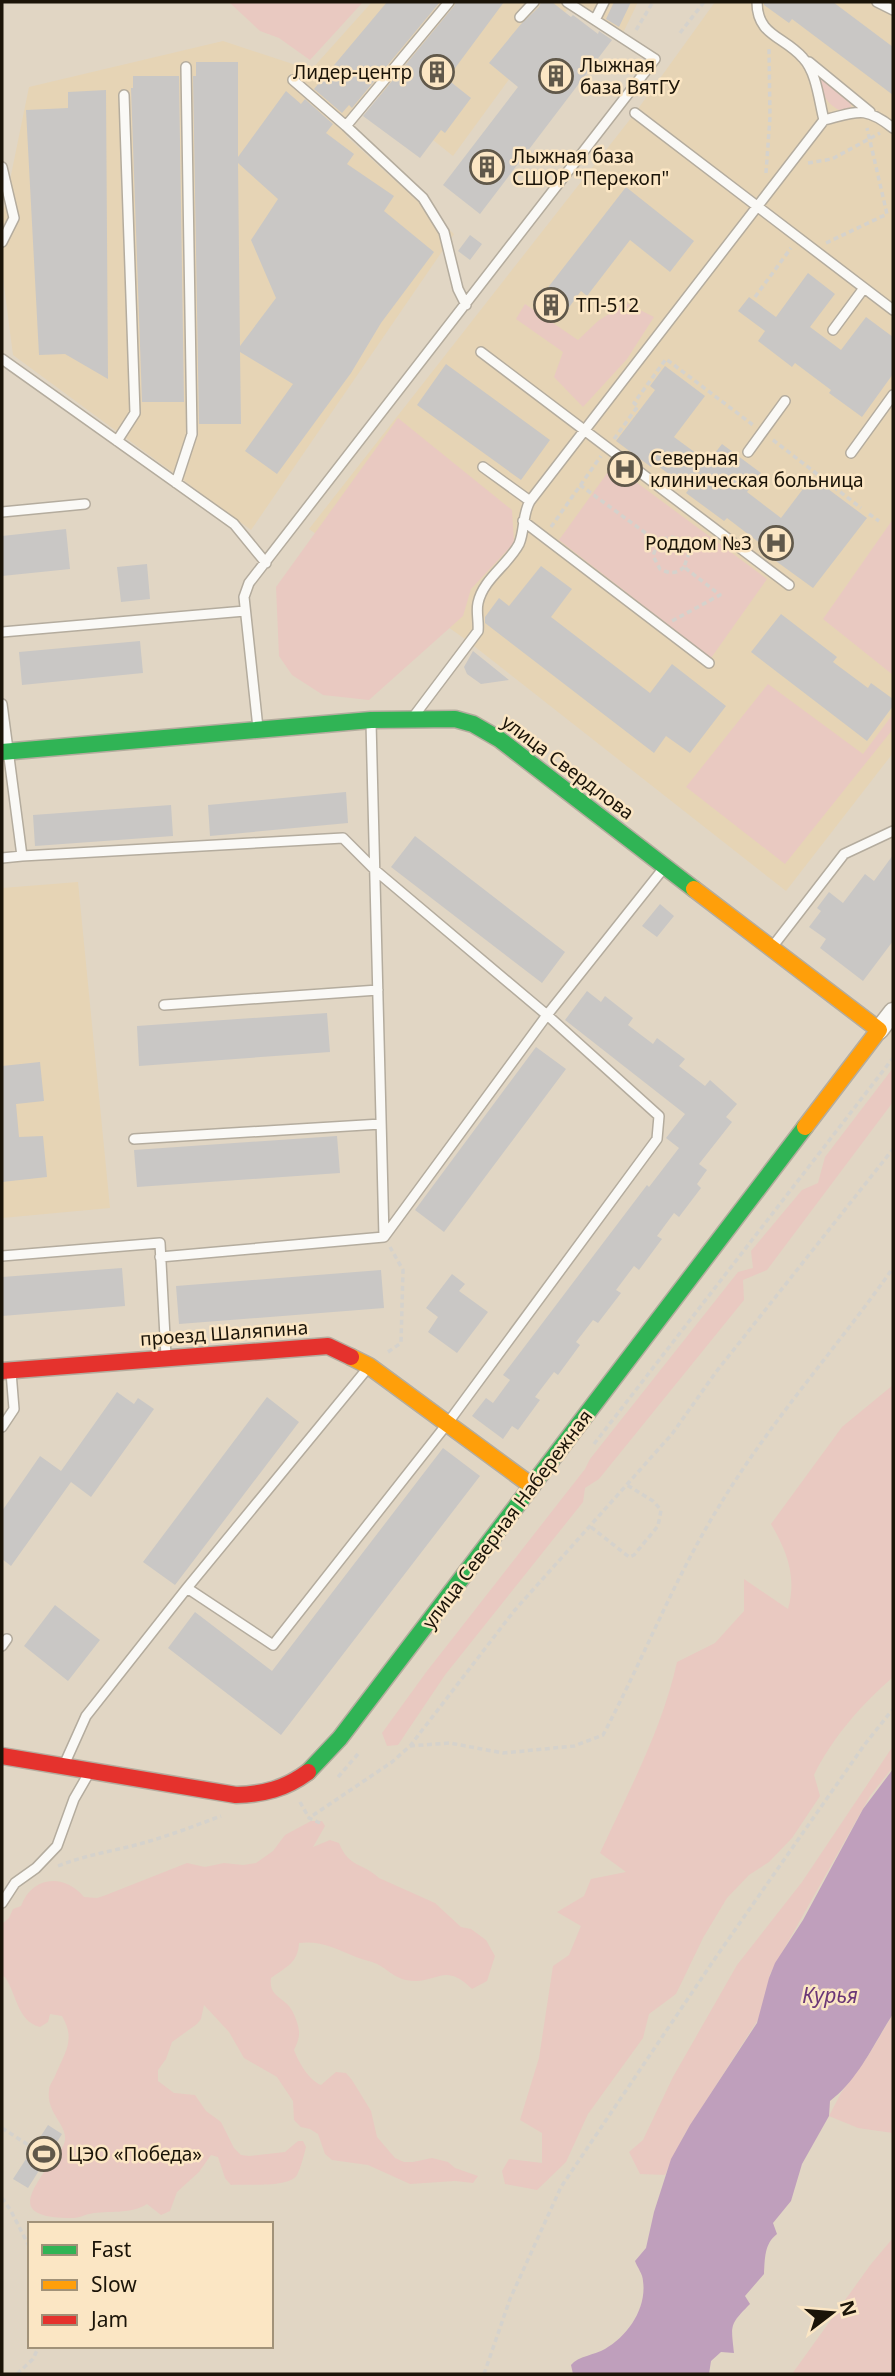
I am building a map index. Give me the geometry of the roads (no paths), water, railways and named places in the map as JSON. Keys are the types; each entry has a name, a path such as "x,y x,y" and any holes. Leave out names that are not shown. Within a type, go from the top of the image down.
{"street":[{"name":"улица Свердлова","path":"4,752 371,720 455,719 473,724 499,739 879,1030"},
{"name":"улица Северная Набережная","path":"2,1756 252,1796 277,1792 298,1780 329,1751 893,1012"},
{"name":"проезд Шаляпина","path":"6,1371 328,1346 369,1366 532,1486"}],"lane":[{"path":"346,126 449,2"},
{"path":"520,18 534,2"},
{"path":"258,730 244,597 249,583 655,59 567,2"},
{"path":"595,20 604,2"},
{"path":"757,2 757,16 762,25 867,112 892,128"},
{"path":"877,2 893,10"},
{"path":"803,57 810,69 824,121"},
{"path":"176,483 192,434 186,67"},
{"path":"293,80 423,198 444,232 458,289 466,306"},
{"path":"117,441 135,413 124,95"},
{"path":"411,720 478,631 477,611 481,591 521,539 524,512 530,501 824,121 867,112"},
{"path":"635,113 893,310"},
{"path":"2,167 14,218 2,242"},
{"path":"833,330 864,288"},
{"path":"481,352 789,585"},
{"path":"2,359 234,524 265,563"},
{"path":"851,453 893,395"},
{"path":"748,452 785,401"},
{"path":"483,467 530,501"},
{"path":"2,512 85,504"},
{"path":"523,521 709,663"},
{"path":"2,632 245,611"},
{"path":"2,704 4,752 22,856"},
{"path":"371,720 384,1237"},
{"path":"772,948 844,854 893,831"},
{"path":"2,858 343,838 375,870 547,1015 659,1116 657,1139 447,1424 273,1645 187,1588"},
{"path":"160,1257 384,1237 547,1015 665,866"},
{"path":"164,1005 378,990"},
{"path":"134,1139 381,1124"},
{"path":"2,1256 160,1243 167,1359"},
{"path":"63,1766 86,1716 369,1366"},
{"path":"2,1427 14,1409 6,1371"},
{"path":"2,1903 15,1883 36,1868 57,1846 74,1799 90,1772"}],"water":[{"name":"Курья","path":"893,1769 893,2014 858,2071 830,2101 829,2116 802,2164 791,2201 773,2223 777,2234 767,2247 764,2274 745,2296 750,2304 733,2326 734,2353 721,2352 711,2361 709,2374 573,2374 571,2365 574,2362 601,2351 621,2337 639,2311 643,2291 642,2276 635,2261 646,2248 671,2159 690,2125 757,2023 775,1963 803,1920 863,1809"}],"place":[{"name":"Лидер-центр","path":"437,72"},
{"name":"Лыжная база ВятГУ","path":"556,76"},
{"name":"Лыжная база СШОР \"Перекоп\"","path":"487,167"},
{"name":"ТП-512","path":"551,305"},
{"name":"Северная клиническая больница","path":"625,469"},
{"name":"Роддом №3","path":"776,543"},
{"name":"ЦЭО «Победа»","path":"44,2154"}]}
